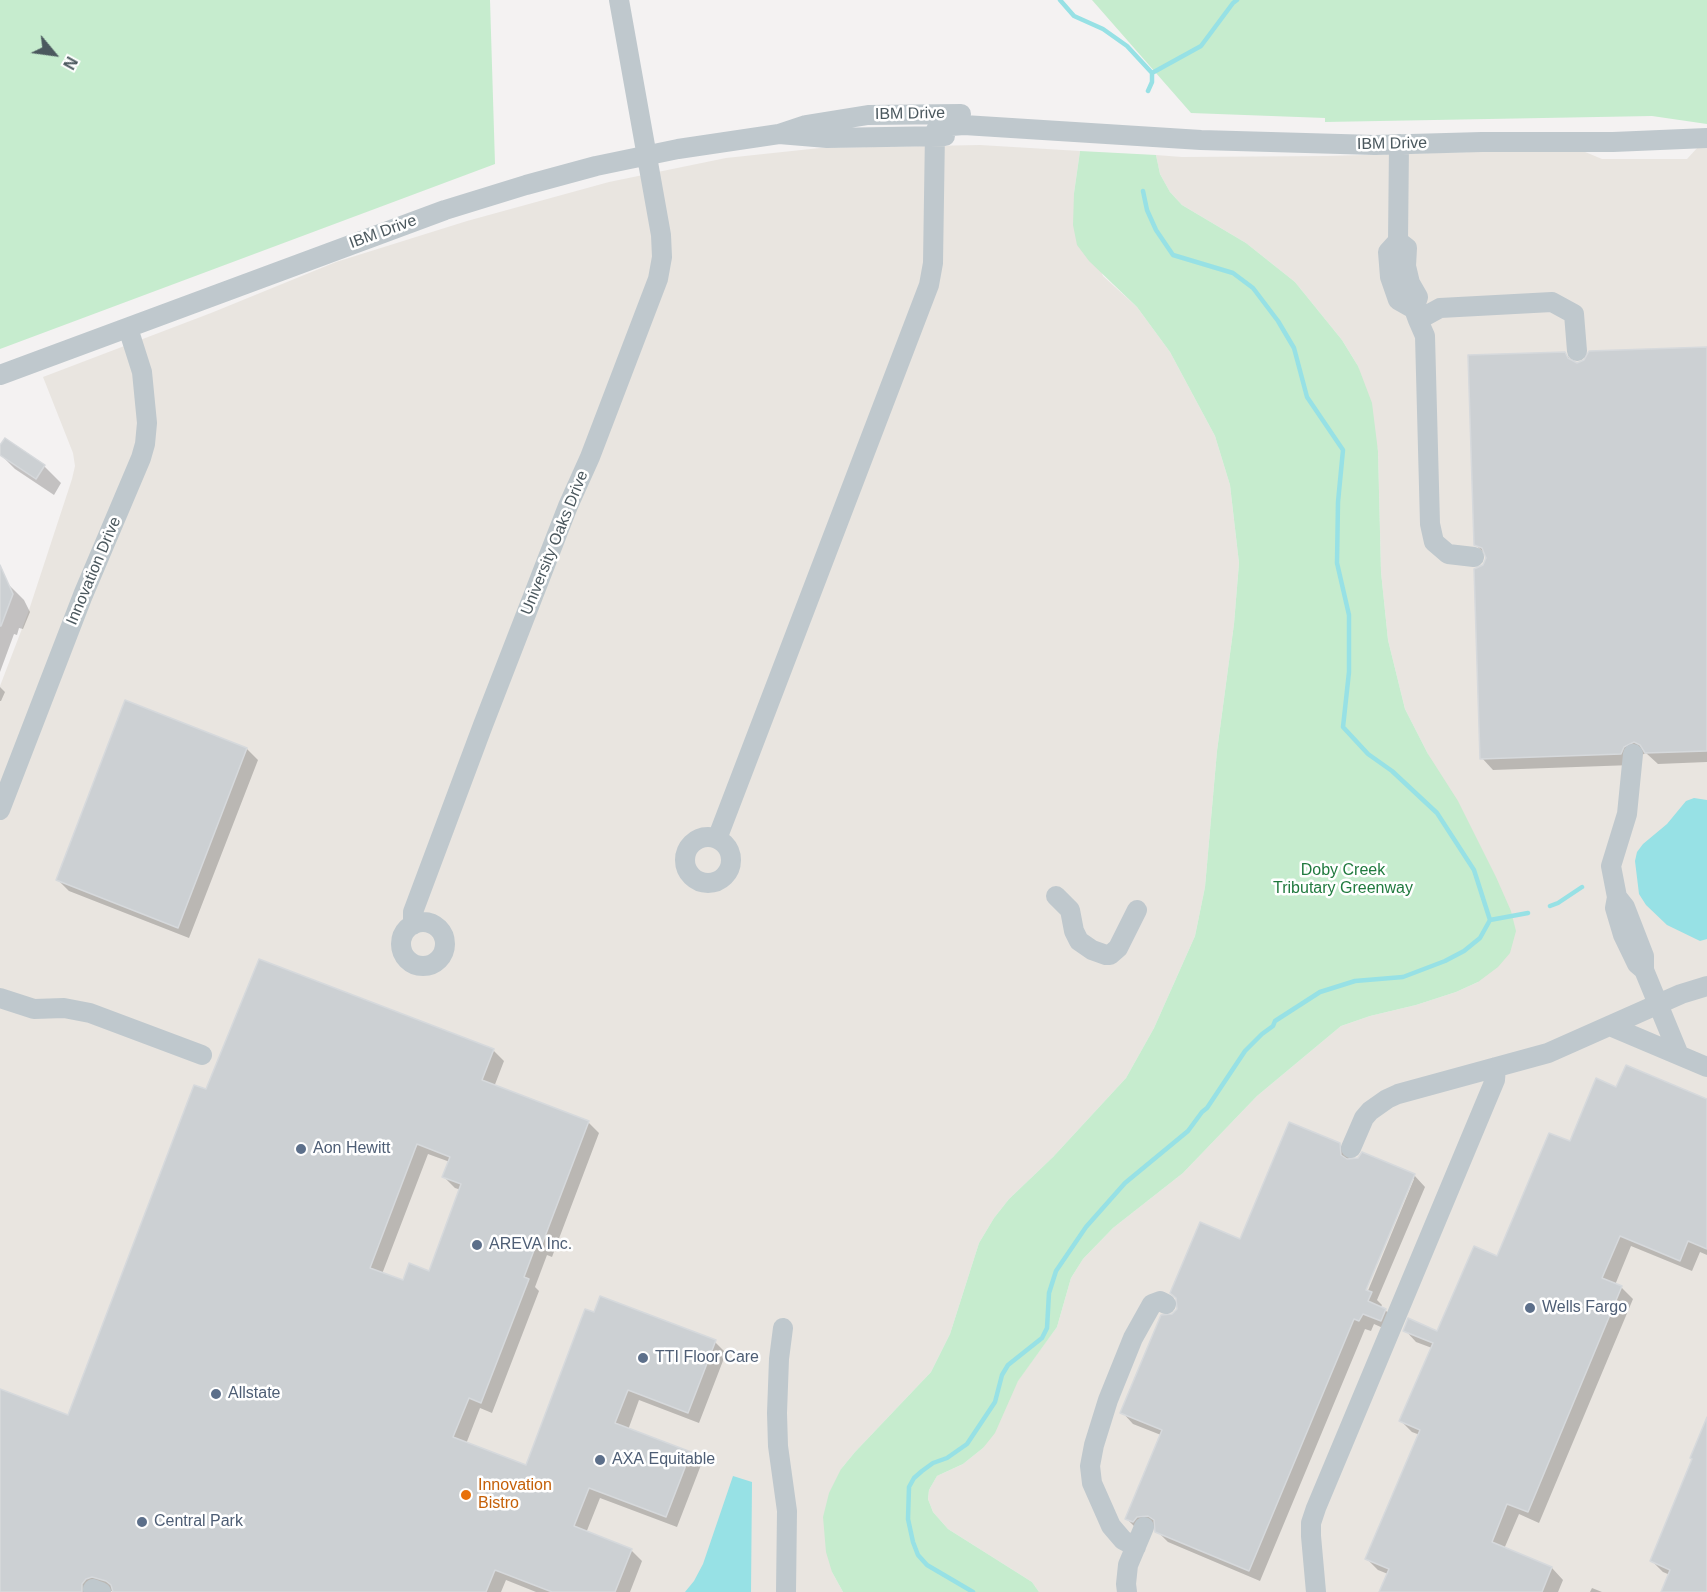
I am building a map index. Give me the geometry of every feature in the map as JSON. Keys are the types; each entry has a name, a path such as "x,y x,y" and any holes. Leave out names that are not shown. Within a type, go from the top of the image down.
{"street":[{"name":"University Oaks Drive","path":"413,925 413,912 483,725 568,506 590,458 658,279 662,257 661,235 619,0"},
{"name":"IBM Drive","path":"0,375 445,210 526,184 596,166 678,149 779,134 830,120 890,113 1026,117 1067,126 1077,131"},
{"name":"IBM Drive","path":"779,134 827,138 934,136 1044,139 1077,131 1213,140 1399,144 1613,142 1707,138"},
{"path":"717,839 929,285 933,256 934,136"},
{"path":"1399,144 1398,241 1407,248 1406,266 1410,283 1418,297 1416,314 1425,336 1430,524 1434,542 1448,554 1474,557"},
{"path":"1416,314 1440,308 1552,302 1574,314 1577,351"},
{"name":"Innovation Drive","path":"0,810 83,595 134,476 145,444 147,423 142,372 128,328"},
{"path":"1633,754 1627,814 1611,866 1617,897 1625,907 1644,956 1644,970 1678,1055"},
{"path":"1056,896 1070,910 1074,931 1079,941 1092,950 1106,955 1110,955 1118,948 1137,910"},
{"path":"1351,1148 1364,1118 1387,1099 1548,1053 1681,994 1707,986"},
{"path":"0,998 34,1009 64,1008 90,1013 202,1055"},
{"path":"1610,1026 1707,1067"},
{"path":"1316,1592 1311,1523 1316,1508 1495,1080 1496,1067"},
{"path":"1136,1547 1115,1533 1104,1514 1092,1483 1091,1457 1108,1400 1133,1338 1152,1304 1160,1302 1166,1304"},
{"path":"783,1328 779,1359 777,1413 778,1446 787,1511 786,1592"},
{"path":"1127,1592 1126,1574 1144,1527"}],"shaded area":[{"path":"980,145 1080,151 1074,193 1103,276 1137,307 1170,352 1215,436 1230,485 1239,563 1234,624 1217,751 1205,887 1195,936 1154,1028 1126,1078 1053,1157 1009,1199 994,1218 979,1243 950,1334 931,1372 841,1469 832,1572 843,1592 0,1592 0,686 28,613 75,466 73,453 43,377 211,313 336,262 467,221 609,182 726,158 820,148"},
{"path":"1698,147 1707,148 1707,1592 1039,1592 1032,1582 948,1529 933,1512 928,1499 929,1490 937,1476 963,1464 983,1448 1018,1380 1057,1327 1071,1278 1083,1259 1113,1228 1183,1173 1257,1096 1341,1026 1370,1016 1416,1005 1478,982 1428,754 1405,709 1388,640 1381,572 1378,451 1358,366 1342,340 1295,282 1246,243 1182,205 1170,192 1160,174 1156,155 1182,157 1327,156 1578,149 1602,159 1687,159"}],"green space":[{"path":"0,0 490,0 495,164 0,349"},
{"path":"1092,0 1707,0 1707,124 1652,116 1325,122 1325,118 1191,113"},
{"name":"Doby Creek Tributary Greenway","path":"1080,151 1156,155 1160,174 1170,192 1182,205 1246,243 1295,282 1342,340 1358,366 1372,403 1378,451 1381,572 1388,640 1405,709 1428,754 1458,801 1496,877 1511,911 1516,931 1510,953 1498,967 1478,982 1416,1005 1370,1016 1341,1026 1257,1096 1183,1173 1113,1228 1083,1259 1071,1278 1057,1327 1018,1381 995,1433 983,1448 963,1464 937,1476 929,1490 928,1499 933,1512 948,1529 1032,1582 1039,1592 843,1592 832,1572 826,1552 823,1517 829,1493 841,1469 931,1372 950,1334 979,1243 994,1218 1009,1199 1053,1157 1126,1078 1154,1028 1195,936 1205,887 1217,751 1234,624 1239,563 1230,485 1215,436 1170,352 1137,307 1089,261 1077,245 1073,225 1074,193"}],"water":[{"path":"1694,798 1707,800 1707,939 1700,941 1667,925 1646,905 1639,894 1635,861 1637,852 1643,844 1667,824 1686,801"},
{"path":"733,1476 752,1482 751,1592 685,1592 703,1564"}],"building":[{"path":"1707,347 1707,751 1645,753 1640,745 1634,742 1624,747 1621,754 1480,759 1474,569 1483,565 1486,558 1482,548 1474,545 1468,355 1565,352 1568,358 1577,363 1584,360 1589,351"},
{"path":"5,438 45,465 36,479 0,455 0,445"},
{"path":"0,565 13,594 1,626 0,626"},
{"path":"125,700 247,748 178,928 56,880"},
{"path":"259,959 494,1049 482,1080 589,1121 541,1247 536,1245 524,1277 529,1279 481,1403 469,1398 453,1437 526,1465 585,1309 594,1312 600,1296 716,1340 688,1413 628,1390 615,1423 691,1452 666,1517 589,1488 574,1526 632,1549 615,1592 552,1592 495,1570 486,1592 113,1592 111,1585 106,1581 92,1577 86,1579 82,1584 82,1592 0,1592 0,1389 68,1415 194,1085 206,1089","holes":["417,1144 450,1157 442,1177 461,1184 429,1271 409,1263 403,1280 370,1268"]},
{"name":"Wells Fargo","path":"1626,1065 1707,1099 1707,1249 1688,1241 1680,1261 1620,1236 1602,1278 1622,1286 1528,1512 1507,1504 1492,1542 1552,1567 1542,1592 1379,1592 1389,1569 1365,1559 1420,1430 1399,1421 1433,1343 1403,1331 1408,1318 1437,1331 1474,1246 1497,1256 1549,1133 1570,1141 1596,1078 1616,1087"},
{"path":"1289,1122 1340,1143 1341,1155 1347,1159 1358,1158 1362,1152 1415,1174 1366,1290 1372,1292 1368,1301 1386,1309 1381,1321 1363,1314 1359,1321 1354,1319 1249,1571 1155,1532 1154,1520 1148,1516 1137,1517 1133,1522 1125,1519 1162,1430 1120,1413 1161,1315 1172,1314 1177,1309 1176,1298 1170,1293 1200,1222 1240,1239"},
{"path":"1707,1417 1707,1592 1661,1592 1670,1570 1650,1561"}],"waterway":[{"path":"1060,0 1074,16 1103,29 1127,46 1152,73 1152,82 1148,91"},
{"path":"1152,73 1201,46 1237,0"},
{"path":"973,1592 927,1565 918,1555 908,1519 909,1487 922,1471 967,1444 995,1402 1002,1375 1008,1365 1042,1338 1047,1328 1049,1293 1056,1271 1086,1227 1125,1183 1188,1131 1207,1108 1245,1051 1273,1026 1275,1021 1320,992 1355,981 1403,977 1445,961 1464,951 1480,938 1490,920 1474,870 1437,813 1392,771 1368,754 1343,727 1349,672 1349,615 1337,563 1338,502 1343,450 1307,397 1294,348 1278,321 1253,288 1233,273 1173,255 1156,230 1147,210 1143,191"},
{"path":"1550,906 1582,887"},
{"path":"1490,920 1528,913"}],"place":[{"name":"Aon Hewitt","path":"301,1149"},
{"name":"AREVA Inc.","path":"477,1245"},
{"name":"Wells Fargo","path":"1530,1308"},
{"name":"TTI Floor Care","path":"643,1358"},
{"name":"Allstate","path":"216,1394"},
{"name":"AXA Equitable","path":"600,1460"},
{"name":"Innovation Bistro","path":"466,1495"},
{"name":"Central Park","path":"142,1522"}]}
